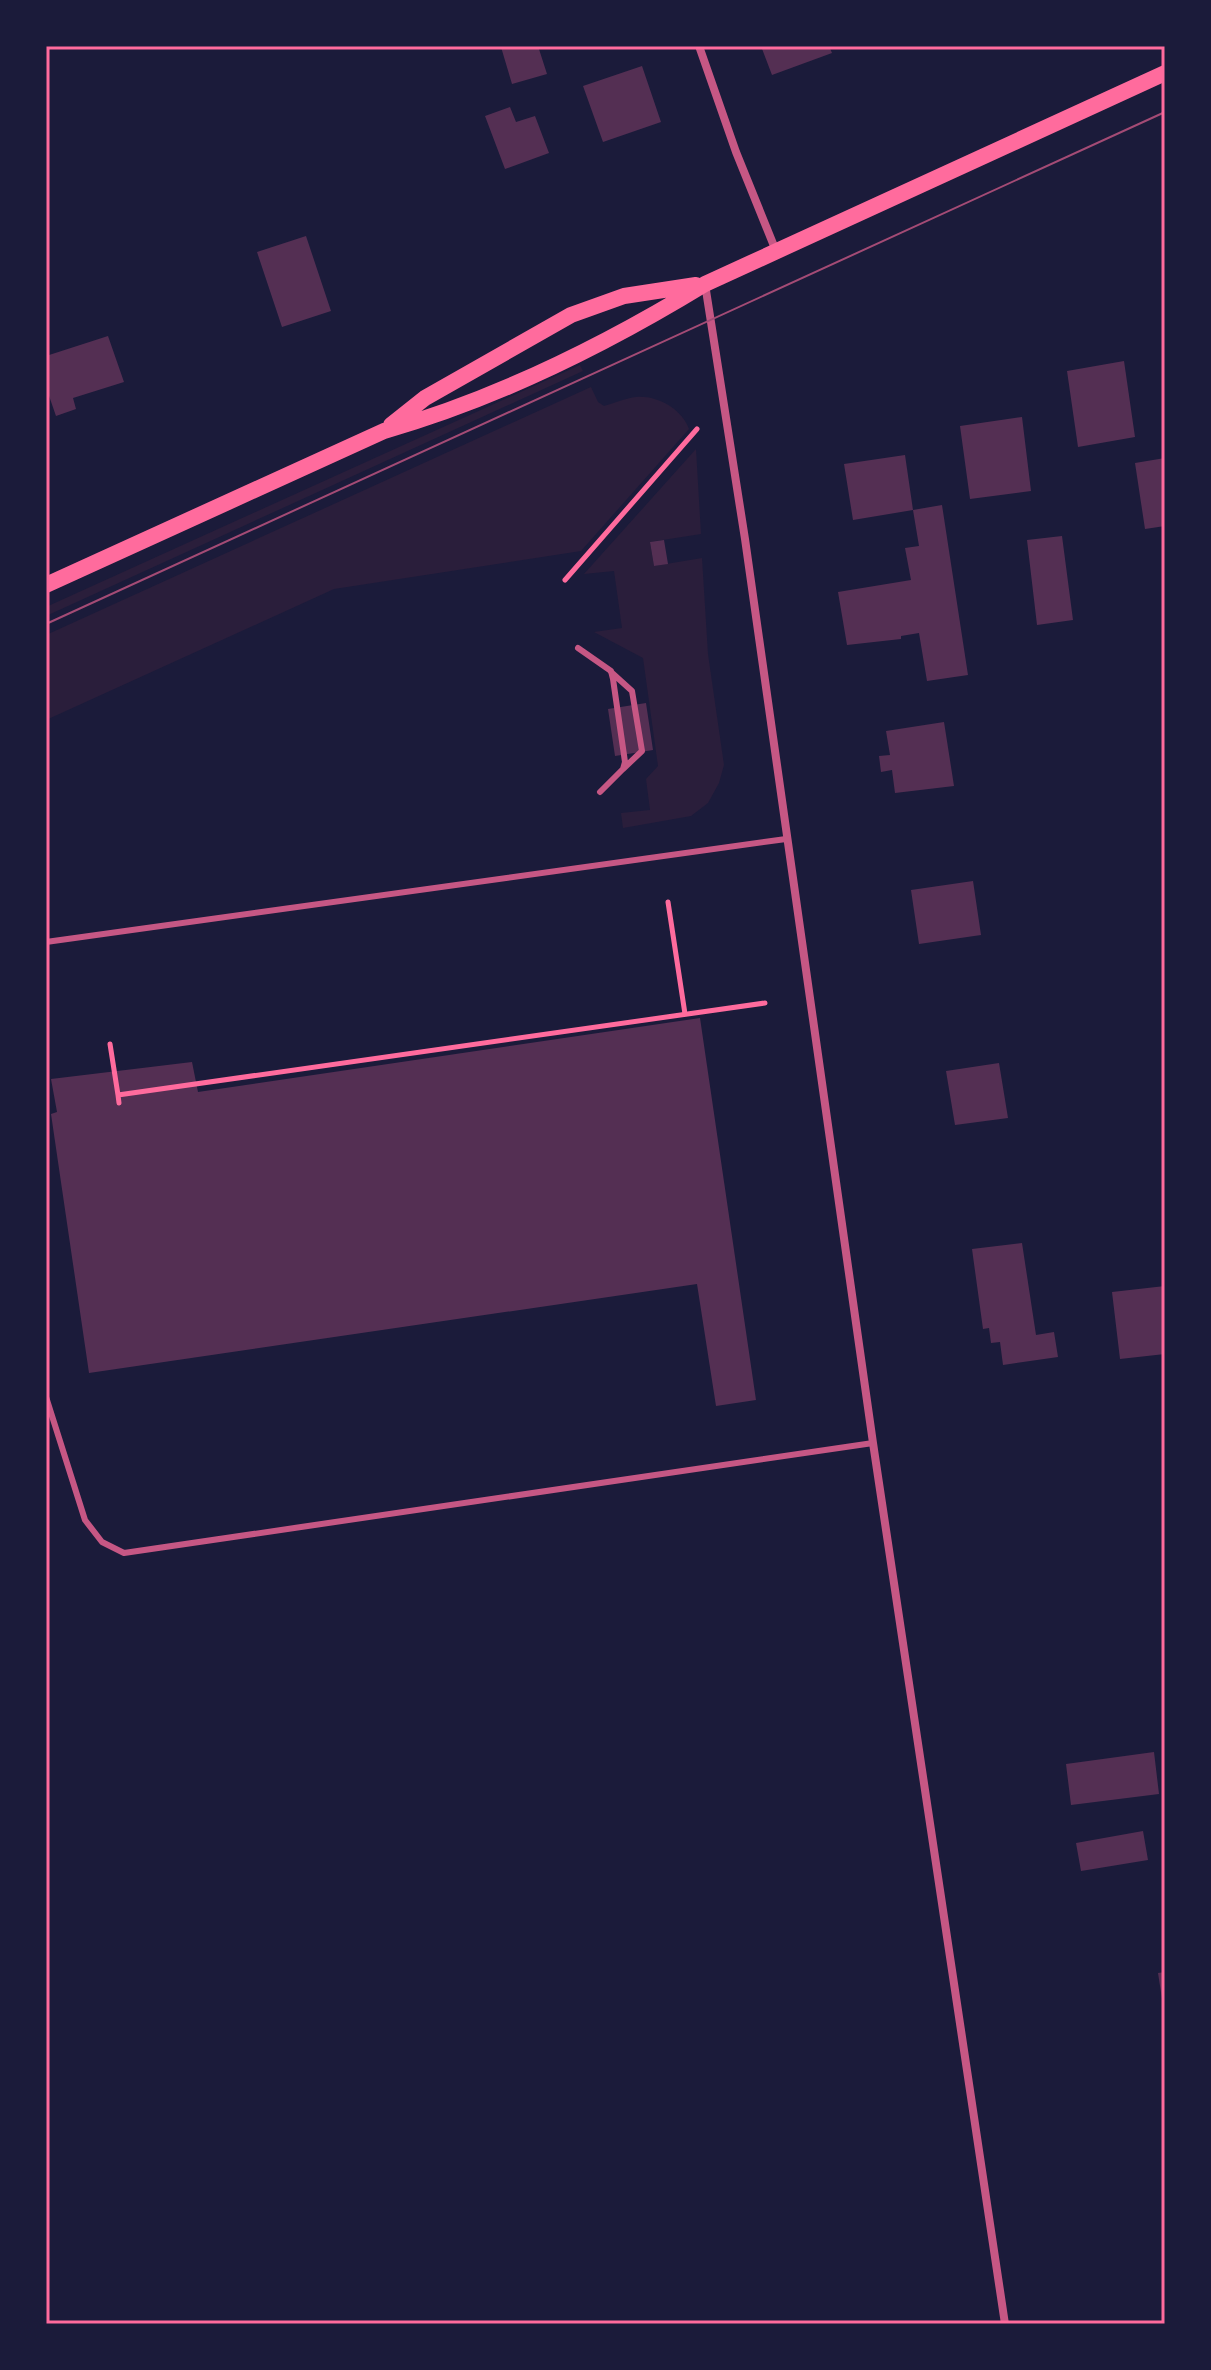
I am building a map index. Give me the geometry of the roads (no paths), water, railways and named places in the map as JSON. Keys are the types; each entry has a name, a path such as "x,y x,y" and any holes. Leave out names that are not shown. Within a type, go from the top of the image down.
{"main road":[{"path":"46,585 384,431 436,416 564,360 642,323 705,284 1165,73"},
{"path":"384,431 425,398 571,315 600,302 624,296 705,284"}],"street":[{"path":"699,46 736,152 776,252"},
{"path":"705,284 745,539 873,1443 1005,2324"}],"lane":[{"path":"578,648 611,671 632,691 642,751 600,792"},
{"path":"611,671 625,762 623,769"},
{"path":"46,942 786,839"},
{"path":"46,1397 85,1520 102,1542 124,1553 873,1443"}],"tram line":[{"path":"46,624 1165,112"}]}
